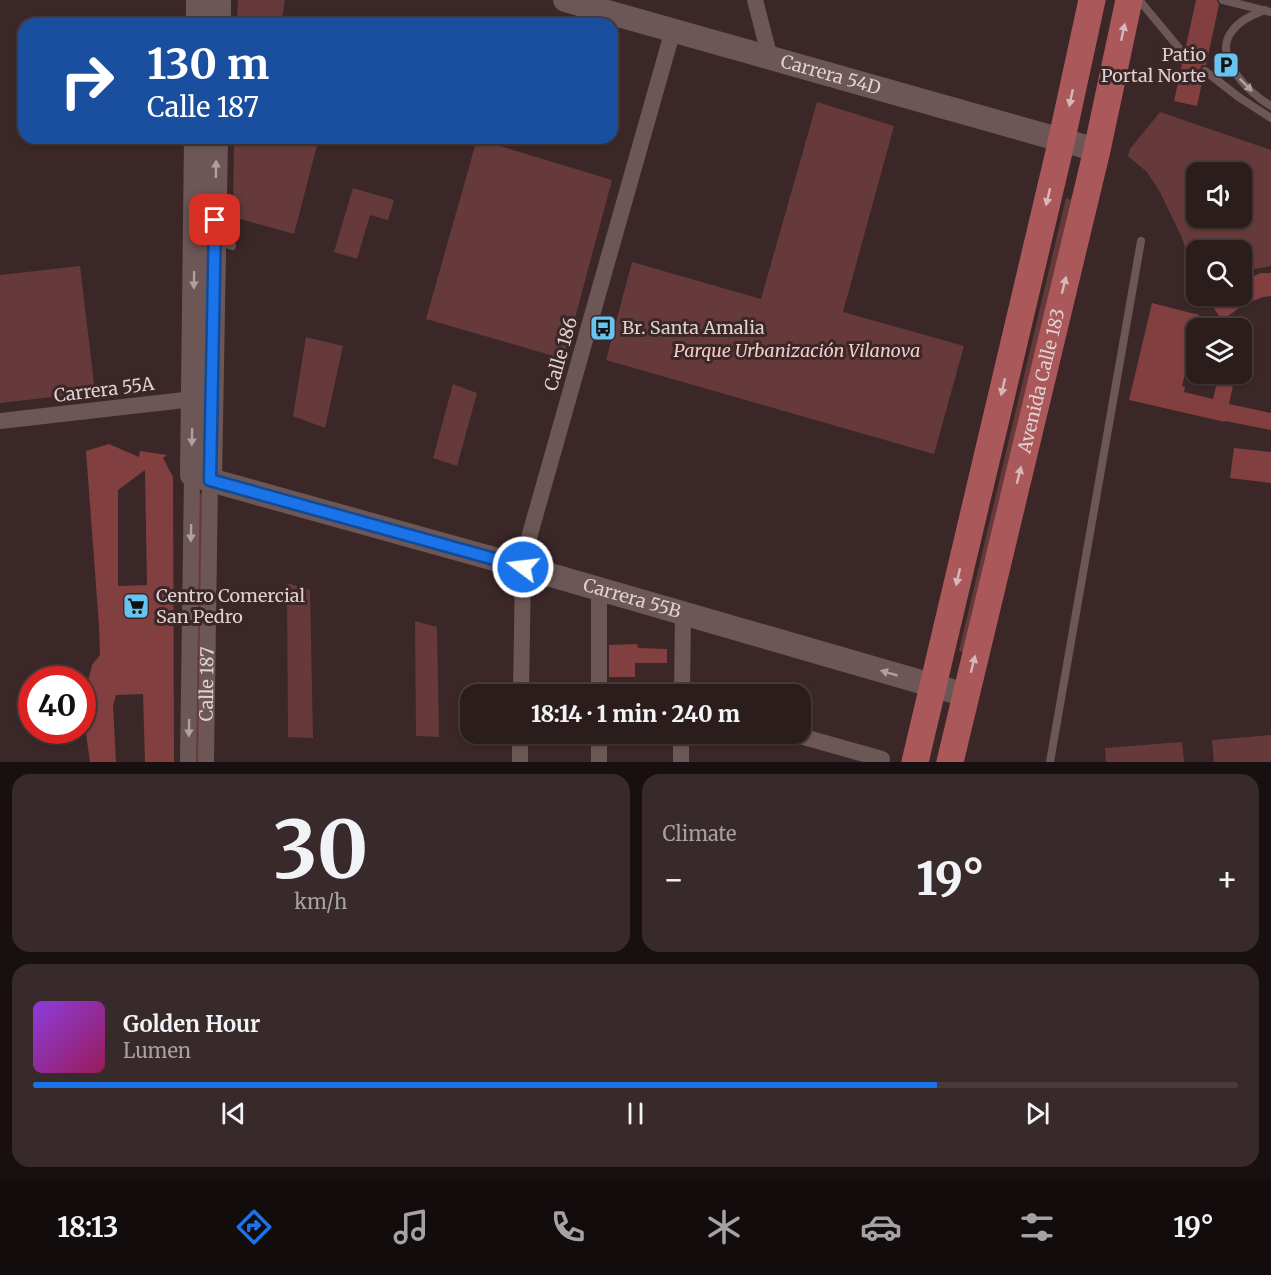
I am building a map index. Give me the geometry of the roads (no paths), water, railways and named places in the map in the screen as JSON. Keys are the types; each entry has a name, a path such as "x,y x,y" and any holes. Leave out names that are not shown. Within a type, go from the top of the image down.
{"main road":[{"name":"Avenida Calle 183","path":"915,762 1092,0"},
{"name":"Avenida Calle 183","path":"950,762 1097,150 1129,0"}],"street":[{"path":"198,0 198,18"},
{"path":"219,0 219,18"},
{"name":"Carrera 54D","path":"565,0 1097,150"},
{"path":"755,0 770,58"},
{"name":"Calle 186","path":"521,684 523,567 533,523 673,30"},
{"name":"Calle 187","path":"197,144 207,245"},
{"name":"Calle 187","path":"206,762 201,477 202,398 207,245 215,144"},
{"name":"Carrera 55A","path":"0,421 202,398"},
{"name":"Carrera 55B","path":"201,477 966,695"},
{"name":"Calle 187","path":"188,762 201,477"},
{"path":"599,589 599,684"},
{"path":"682,684 683,613"},
{"path":"811,739 882,759"},
{"path":"520,744 520,762"},
{"path":"599,744 599,762"},
{"path":"681,744 681,762"}],"lane":[{"path":"1139,0 1184,54"},
{"path":"1223,0 1268,11"},
{"path":"1268,11 1247,18 1237,25 1229,35 1227,55 1237,76 1271,106"},
{"path":"1205,70 1240,98 1271,118"},
{"path":"1050,762 1141,241"}],"place":[{"name":"Patio Portal Norte","path":"1226,65"},
{"name":"Br. Santa Amalia","path":"603,328"},
{"name":"Centro Comercial San Pedro","path":"136,606"}],"park label":[{"name":"Parque Urbanización Vilanova","path":"797,351"}]}
